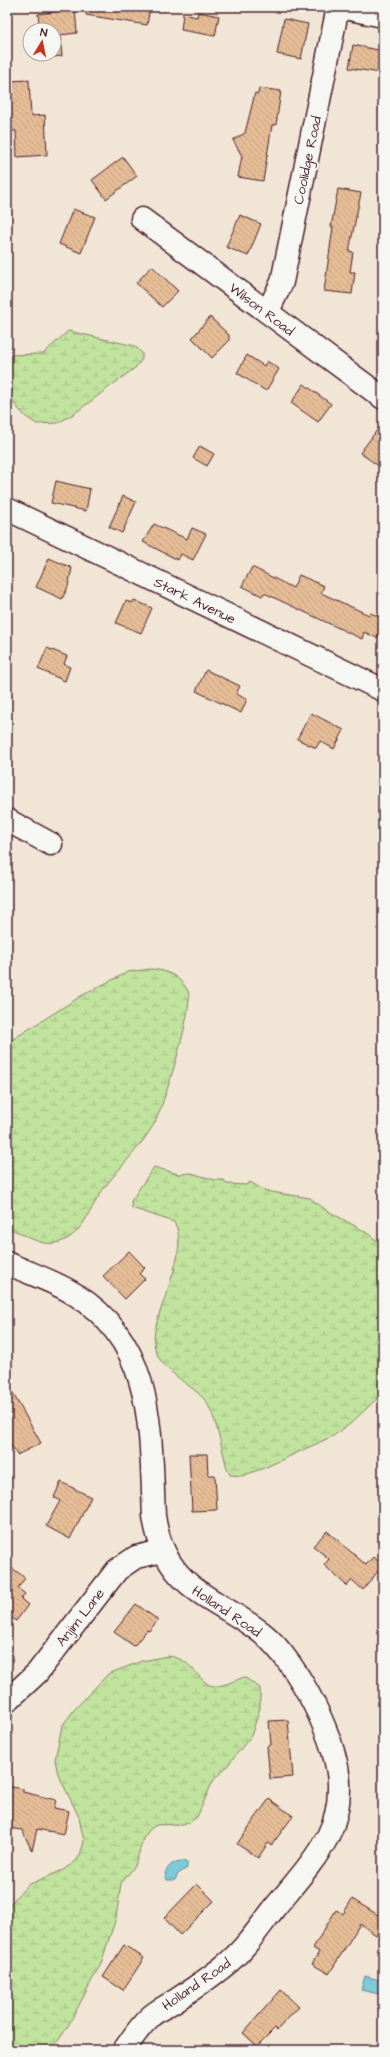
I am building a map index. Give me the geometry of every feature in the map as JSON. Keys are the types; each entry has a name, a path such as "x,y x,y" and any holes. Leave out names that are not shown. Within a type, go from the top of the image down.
{"street":[{"path":"339,7 383,16"},
{"name":"Coolidge Road","path":"268,311 282,282 339,7"},
{"name":"Wilson Road","path":"142,219 268,311 324,356 383,398"},
{"name":"Stark Avenue","path":"7,509 383,690"},
{"path":"7,820 51,844"},
{"name":"Holland Road","path":"7,1263 76,1295 106,1320 129,1351 137,1368 145,1395 154,1516 157,1535 163,1551 171,1564 188,1584 201,1595 264,1635 287,1662 308,1696 333,1746 339,1769 339,1796 332,1828 320,1848 242,1949 225,1966 151,2016 124,2050"},
{"name":"Anjim Lane","path":"7,1702 37,1673 117,1570 136,1557 163,1551"}],"green space":[{"path":"68,331 135,346 142,353 142,359 136,367 75,413 58,423 37,424 26,417 7,396 7,355 43,354"},
{"path":"151,969 167,972 181,981 188,991 189,1000 183,1035 171,1079 154,1124 136,1149 104,1188 79,1229 72,1235 55,1243 43,1243 7,1227 7,1043 81,996 104,984 128,972"},
{"path":"154,1167 178,1174 191,1173 215,1180 224,1180 227,1184 246,1185 250,1182 265,1191 310,1198 326,1210 364,1231 383,1245 383,1393 350,1424 333,1436 264,1468 242,1476 230,1475 215,1421 208,1405 197,1392 165,1366 159,1359 155,1350 154,1340 156,1328 176,1264 178,1234 174,1222 132,1208 131,1201"},
{"path":"168,1656 185,1662 201,1678 211,1685 224,1685 244,1677 260,1688 260,1708 251,1736 213,1781 197,1817 190,1822 183,1824 156,1825 149,1830 143,1839 135,1866 121,1883 116,1918 101,1963 68,2026 52,2050 7,2050 7,1907 28,1885 63,1870 76,1861 80,1855 84,1842 79,1817 58,1774 55,1760 62,1726 74,1710 108,1674 142,1661"}],"water":[{"path":"183,1861 187,1863 187,1868 178,1874 175,1880 167,1880 165,1873 168,1868 174,1863"},
{"path":"365,1976 383,1981 383,1995 361,1990"}],"building":[{"path":"87,7 150,7 147,25 86,15"},
{"path":"75,9 77,33 62,35 62,22 39,22 38,14"},
{"path":"198,12 219,16 215,36 181,30 183,14 197,17"},
{"path":"284,19 308,24 301,59 277,54"},
{"path":"353,45 383,51 383,66 381,66 380,73 349,68"},
{"path":"29,80 31,116 45,115 47,155 17,157 16,131 7,131 7,81"},
{"path":"259,88 281,91 276,125 272,125 263,181 238,177 242,156 233,140 245,133 255,93 258,94"},
{"path":"123,157 137,176 106,199 92,180"},
{"path":"338,189 361,193 349,251 353,252 350,272 355,272 352,294 324,291 333,227 331,227"},
{"path":"73,209 95,217 81,253 59,244"},
{"path":"240,215 261,224 248,256 226,247"},
{"path":"152,266 178,291 162,307 136,283"},
{"path":"210,317 229,335 229,341 212,358 192,338"},
{"path":"247,355 264,366 267,361 279,369 266,391 237,373"},
{"path":"304,384 331,404 318,422 291,403"},
{"path":"383,422 383,469 360,453"},
{"path":"200,446 214,454 207,466 193,458"},
{"path":"56,481 90,489 86,511 51,503"},
{"path":"123,496 136,502 122,533 109,527"},
{"path":"154,524 187,539 192,528 206,534 193,560 181,554 178,560 143,542"},
{"path":"49,558 72,568 68,587 62,599 36,587"},
{"path":"252,567 293,588 299,575 324,586 321,593 369,615 370,613 383,618 383,638 378,635 377,638 364,632 362,639 264,593 262,596 242,586"},
{"path":"134,600 152,608 141,633 116,623 126,601 132,603"},
{"path":"47,648 67,656 64,664 70,667 65,681 38,669"},
{"path":"206,670 240,686 236,694 247,699 241,713 196,691"},
{"path":"311,713 344,730 334,749 320,741 316,748 297,739"},
{"path":"129,1251 145,1268 139,1274 145,1279 125,1299 103,1276"},
{"path":"7,1383 41,1443 17,1455 7,1438"},
{"path":"189,1454 207,1454 208,1475 215,1475 217,1510 192,1511"},
{"path":"61,1482 91,1497 70,1539 46,1526 60,1501 54,1497"},
{"path":"327,1531 366,1565 373,1557 383,1565 363,1590 352,1580 347,1586 324,1565 329,1559 313,1546"},
{"path":"7,1564 25,1578 18,1588 25,1594 21,1599 28,1605 16,1621 8,1615 7,1617"},
{"path":"136,1604 158,1620 149,1631 147,1630 134,1646 114,1632"},
{"path":"288,1720 293,1777 270,1779 267,1746 271,1745 269,1721"},
{"path":"7,1786 23,1789 23,1792 56,1800 54,1808 69,1811 64,1834 37,1829 32,1851 22,1830 7,1828"},
{"path":"269,1799 293,1816 271,1846 268,1843 258,1858 237,1844"},
{"path":"197,1884 214,1901 180,1935 164,1918"},
{"path":"352,1899 383,1918 383,1923 376,1935 360,1924 329,1974 312,1964 319,1952 313,1948 336,1910 343,1914"},
{"path":"124,1945 144,1958 123,1990 103,1977"},
{"path":"281,1990 299,2007 277,2030 275,2028 257,2046 243,2033"}]}
